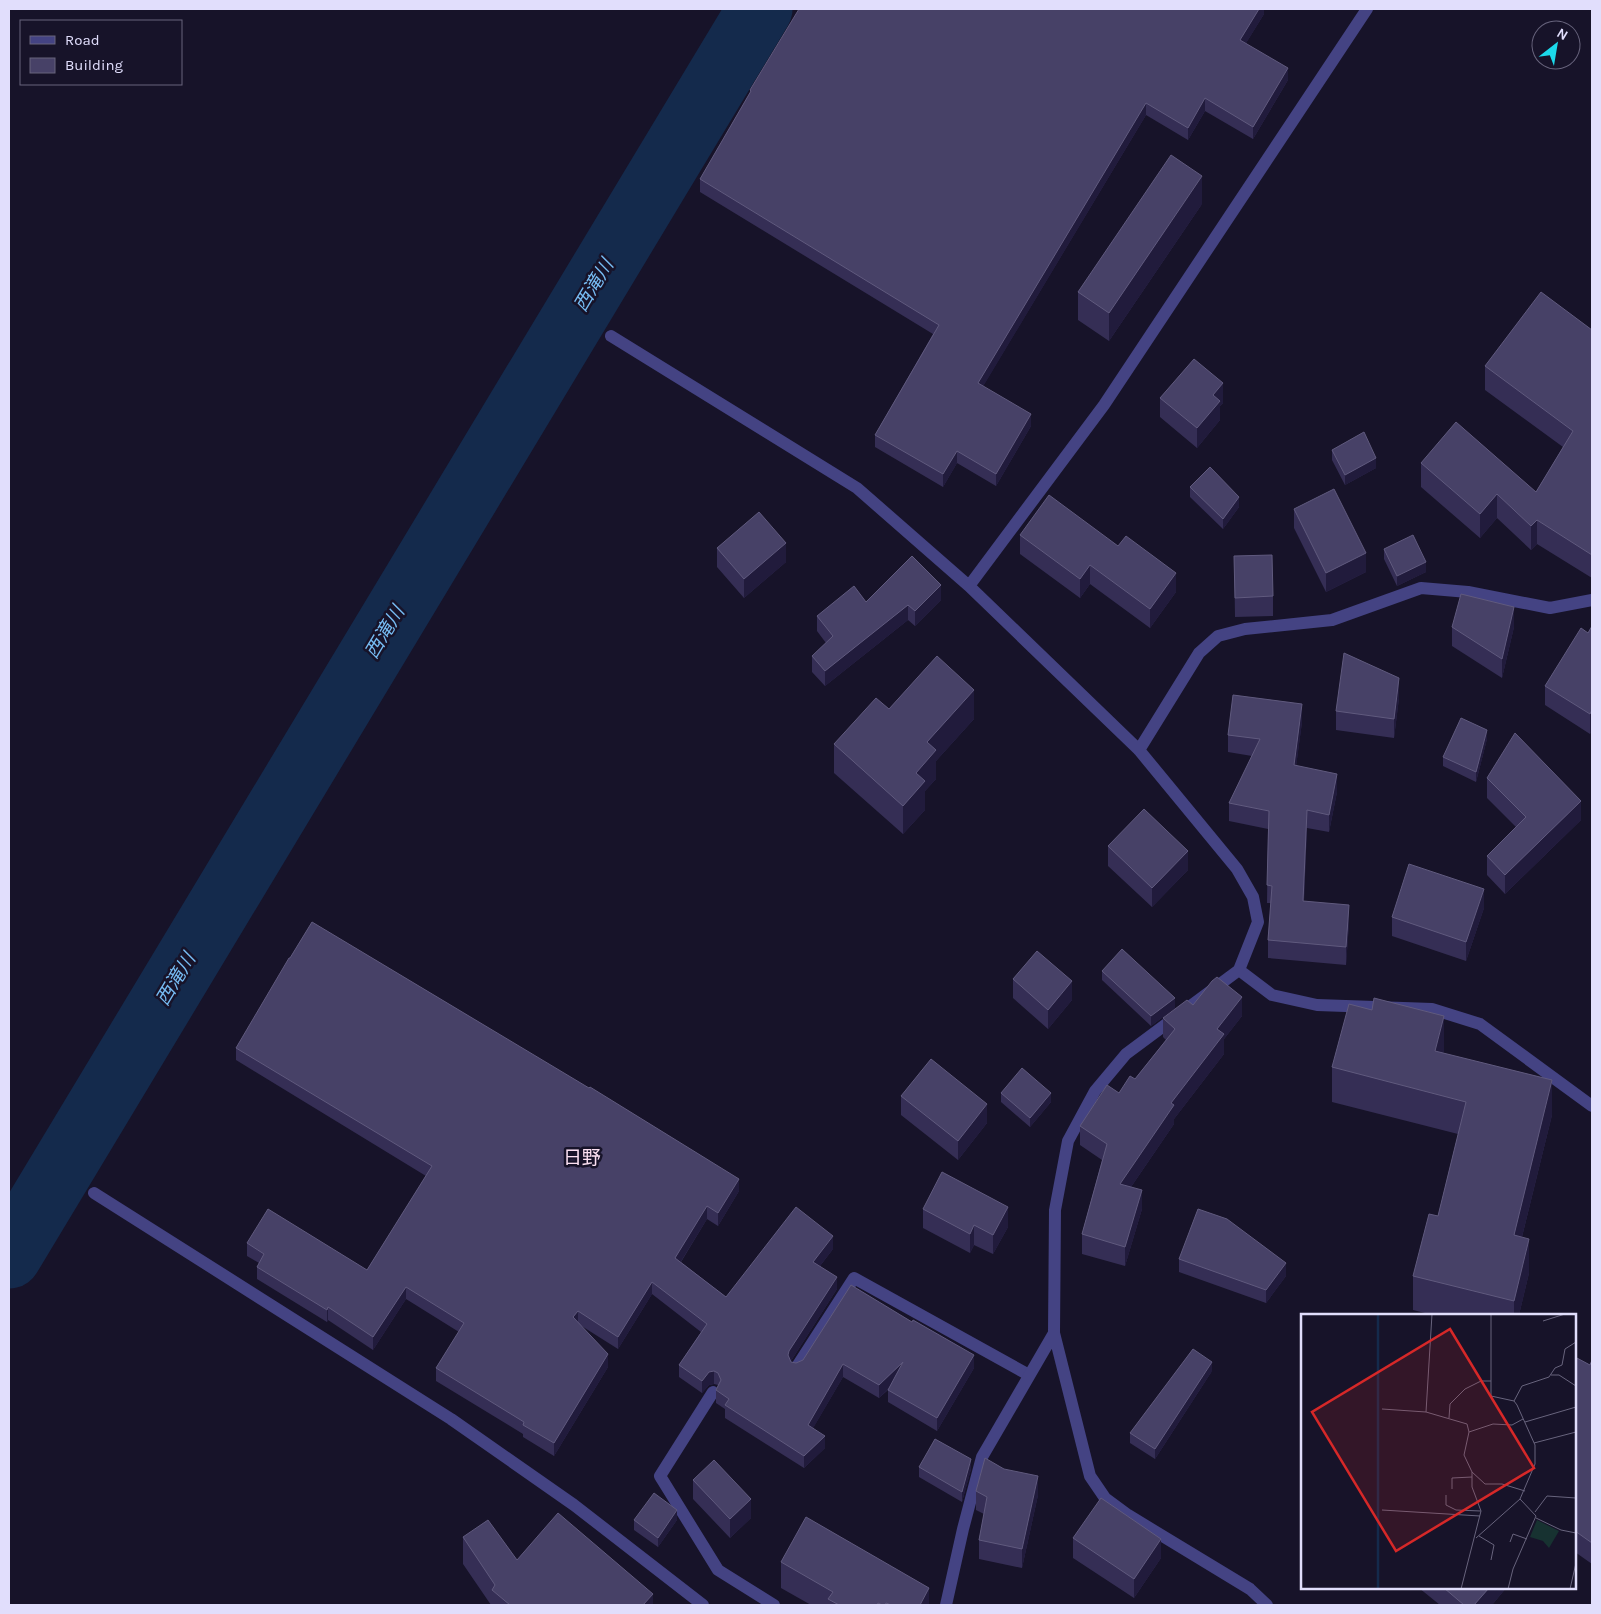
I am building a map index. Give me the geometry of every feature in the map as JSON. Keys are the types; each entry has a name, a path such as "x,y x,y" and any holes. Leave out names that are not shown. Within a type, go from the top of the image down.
{"street":[{"path":"969,586 1104,405 1367,9"},
{"path":"611,336 856,488 969,586 1139,750 1237,870 1252,896 1258,922 1239,970 1126,1054 1094,1091 1068,1141 1055,1210 1054,1334 1090,1476 1105,1498 1128,1515 1250,1588 1266,1605"},
{"path":"1139,750 1198,653 1218,636 1246,630 1332,620 1421,588 1468,592 1550,608 1592,600"},
{"path":"1239,970 1272,994 1316,1005 1432,1009 1480,1024 1592,1106"},
{"path":"94,1193 451,1419 574,1505 703,1605"},
{"path":"796,1368 854,1278 1029,1375"},
{"path":"946,1605 982,1457 1054,1334"},
{"path":"713,1392 660,1476 718,1570 774,1605"}],"building":[{"path":"799,9 1259,9 1240,40 1288,68 1253,127 1205,98 1188,128 1146,103 978,383 1031,414 996,474 957,451 943,474 875,435 939,325 700,179 750,90"},
{"path":"1171,155 1202,176 1109,313 1078,292"},
{"path":"1541,292 1592,330 1592,555 1537,520 1531,526 1497,494 1480,514 1421,463 1456,422 1536,492 1573,431 1485,366"},
{"path":"1194,359 1223,383 1213,395 1220,401 1197,428 1160,398"},
{"path":"1364,432 1376,458 1345,475 1332,450"},
{"path":"1210,467 1239,497 1223,519 1190,487"},
{"path":"1334,489 1366,553 1326,573 1294,509"},
{"path":"1049,495 1118,546 1126,536 1176,573 1150,609 1090,565 1080,579 1020,535"},
{"path":"759,512 786,543 744,579 717,548"},
{"path":"1413,535 1426,562 1397,576 1384,549"},
{"path":"1272,555 1273,596 1235,598 1234,556"},
{"path":"912,556 941,585 915,611 908,605 825,671 812,656 833,636 817,616 854,586 866,602"},
{"path":"1461,594 1514,607 1502,659 1452,627"},
{"path":"1592,626 1592,710 1590,714 1545,686 1581,628 1588,633"},
{"path":"1344,653 1399,678 1394,719 1336,711"},
{"path":"937,656 974,690 927,742 936,750 916,773 925,781 903,806 834,744 876,698 889,709"},
{"path":"1233,695 1302,704 1294,765 1337,774 1329,815 1307,810 1303,901 1349,905 1346,947 1268,940 1272,886 1267,885 1269,811 1229,803 1260,739 1228,735"},
{"path":"1461,718 1487,730 1476,772 1443,757"},
{"path":"1515,733 1581,801 1505,875 1487,856 1526,817 1487,778"},
{"path":"1144,809 1188,851 1152,888 1108,846"},
{"path":"1409,864 1484,889 1466,942 1392,917"},
{"path":"312,922 590,1087 739,1179 718,1213 707,1206 675,1258 726,1297 796,1207 833,1236 813,1262 837,1277 789,1351 788,1355 791,1362 796,1363 803,1360 851,1285 912,1322 913,1320 974,1355 937,1418 888,1390 903,1362 879,1385 843,1364 808,1425 825,1436 804,1456 725,1405 729,1399 716,1390 721,1380 718,1373 714,1371 709,1372 702,1381 679,1365 707,1324 652,1282 618,1337 578,1311 573,1317 608,1354 554,1443 523,1425 524,1422 436,1368 464,1323 406,1287 373,1337 328,1307 327,1310 257,1267 264,1254 247,1243 268,1209 367,1270 432,1166 236,1048"},
{"path":"1122,949 1175,998 1151,1016 1102,971"},
{"path":"1037,951 1072,981 1048,1010 1013,979"},
{"path":"1217,977 1242,997 1217,1029 1224,1034 1171,1103 1174,1105 1120,1184 1142,1190 1125,1247 1082,1234 1107,1144 1080,1126 1107,1085 1119,1093 1130,1076 1135,1079 1175,1029 1163,1018 1187,1000 1193,1005"},
{"path":"1374,998 1444,1016 1435,1051 1552,1080 1514,1235 1529,1239 1514,1301 1413,1276 1429,1214 1438,1216 1466,1102 1332,1067 1349,1004 1372,1010"},
{"path":"931,1059 987,1104 958,1141 901,1096"},
{"path":"1022,1068 1051,1093 1030,1118 1001,1093"},
{"path":"942,1172 1008,1207 993,1235 974,1225 970,1234 923,1209"},
{"path":"1198,1209 1227,1219 1286,1263 1266,1290 1179,1259"},
{"path":"1193,1349 1212,1362 1155,1449 1130,1433"},
{"path":"1576,1358 1590,1365 1592,1360 1592,1543 1576,1532"},
{"path":"935,1439 971,1459 962,1492 919,1467"},
{"path":"985,1458 1004,1469 1038,1476 1022,1549 979,1540 987,1497 976,1491"},
{"path":"714,1460 751,1499 730,1519 693,1480"},
{"path":"654,1493 677,1510 658,1538 634,1520"},
{"path":"1101,1498 1161,1539 1134,1579 1073,1538"},
{"path":"558,1513 653,1594 643,1605 510,1605 492,1590 495,1585 463,1537 488,1520 517,1560"},
{"path":"806,1517 929,1588 920,1605 891,1605 886,1603 882,1605 878,1603 877,1605 839,1605 828,1599 833,1592 781,1562"},
{"path":"1445,1589 1488,1589 1474,1605 1464,1605"}],"waterway":[{"name":"西滝川","path":"9,1256 760,9"}],"district":[{"name":"日野","path":"582,1157"}]}
